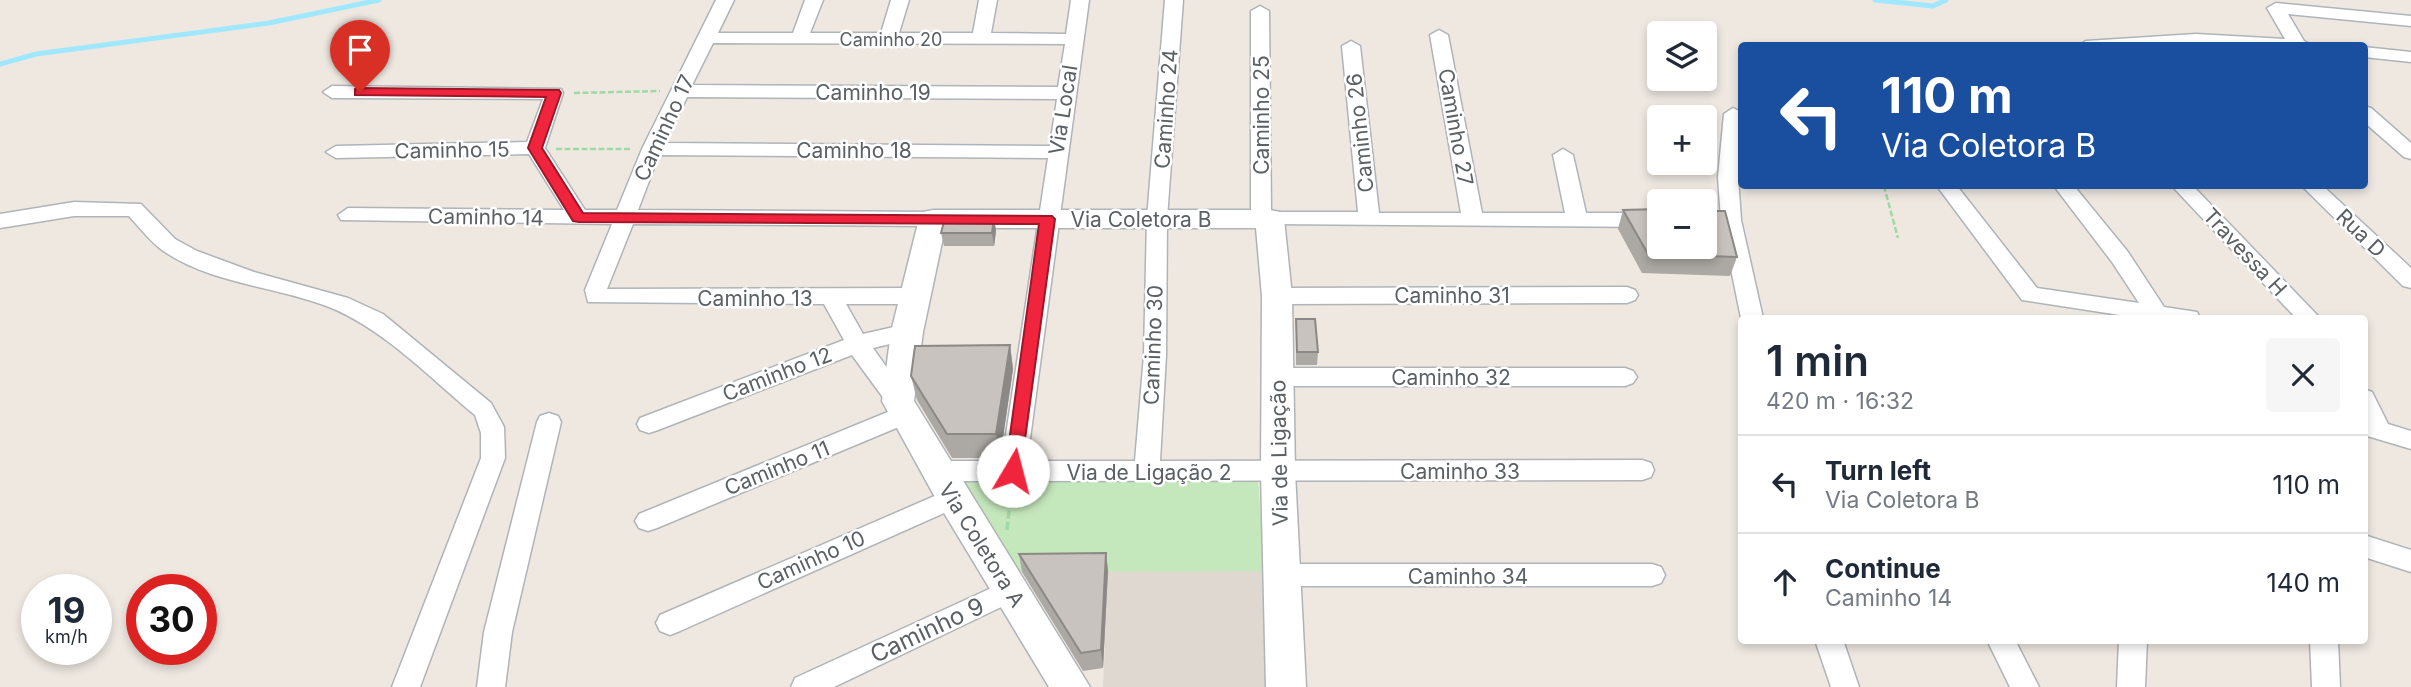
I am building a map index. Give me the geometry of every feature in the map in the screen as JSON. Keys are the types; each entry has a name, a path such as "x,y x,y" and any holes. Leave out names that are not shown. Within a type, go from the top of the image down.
{"street":[{"name":"Caminho 17","path":"596,297 596,290 652,149 725,0"},
{"path":"799,39 814,0"},
{"path":"888,39 900,0"},
{"path":"981,39 988,0"},
{"name":"Via Local","path":"1013,471 1056,152 1080,0"},
{"name":"Caminho 24","path":"1157,218 1174,0"},
{"path":"2296,42 2276,8 2411,21"},
{"name":"Caminho 25","path":"1260,11 1266,219"},
{"name":"Caminho 27","path":"1439,35 1473,220"},
{"name":"Caminho 20","path":"707,38 1074,39"},
{"path":"2163,42 2242,39 2270,42"},
{"name":"Caminho 26","path":"1351,46 1369,219"},
{"path":"2368,52 2411,57"},
{"name":"Caminho 19","path":"680,91 1066,93"},
{"path":"332,92 554,93 535,148 579,218"},
{"path":"1733,114 1728,177 1731,220 1751,315"},
{"path":"2372,119 2411,129"},
{"path":"2372,119 2411,153"},
{"name":"Caminho 15","path":"336,152 535,148"},
{"name":"Caminho 18","path":"652,149 1056,152"},
{"path":"1563,155 1577,221"},
{"path":"1949,189 2019,285 2037,298 2170,315"},
{"path":"2066,189 2120,257 2157,313"},
{"name":"Travessa H","path":"2185,189 2306,315"},
{"name":"Rua D","path":"2315,189 2411,281"},
{"path":"0,220 74,209 134,209 168,244 189,256 247,277 340,303 376,320 483,409 493,431 494,458 405,687"},
{"name":"Caminho 14","path":"348,215 624,218"},
{"name":"Via Coletora B","path":"624,218 1647,220"},
{"name":"Caminho 30","path":"1147,472 1155,355 1157,218"},
{"path":"902,408 907,332 933,219"},
{"name":"Via de Ligação","path":"1266,219 1277,296 1278,472 1286,687"},
{"path":"1717,220 1731,220"},
{"name":"Caminho 31","path":"1277,296 1627,295"},
{"name":"Caminho 13","path":"596,297 914,296"},
{"name":"Via Coletora A","path":"831,297 857,344 902,408 945,485 1070,687"},
{"name":"Caminho 12","path":"649,424 857,344 907,332"},
{"name":"Caminho 32","path":"1277,377 1625,377"},
{"name":"Caminho 11","path":"648,521 902,408"},
{"path":"491,687 498,632 549,422"},
{"path":"2371,428 2411,440"},
{"name":"Caminho 33","path":"1278,472 1642,470"},
{"name":"Via de Ligação 2","path":"945,485 1013,471 1278,472"},
{"name":"Caminho 10","path":"670,623 945,485"},
{"path":"2368,547 2411,561"},
{"name":"Caminho 34","path":"1283,575 1652,575"},
{"name":"Caminho 9","path":"805,687 1007,584"},
{"path":"1830,644 1845,687"},
{"path":"2003,644 2025,687"},
{"path":"2131,687 2133,644"},
{"path":"2324,644 2326,687"}],"path":[{"path":"554,93 680,91"},
{"name":"Caminho 15","path":"535,148 652,149"},
{"path":"1885,189 1898,238"},
{"path":"1007,584 1013,471"}],"shaded area":[{"path":"1108,571 1265,571 1274,687 1103,687"}],"green space":[{"path":"960,480 1258,480 1265,571 1020,572"}],"building":[{"path":"1647,209 1647,252 1623,210"},
{"path":"1717,211 1725,211 1737,257 1717,256"},
{"path":"945,218 994,218 992,233 941,233"},
{"path":"1296,319 1315,319 1318,352 1297,352"},
{"path":"1010,345 996,434 947,434 911,376 915,346"},
{"path":"1106,553 1101,650 1081,653 1019,554"}],"waterway":[{"path":"0,64 36,54 269,23 379,0"},
{"path":"1875,0 1933,6 1946,0"}],"route":[{"path":"360,92 554,93 535,148 579,218 1047,219 1013,471"}]}
